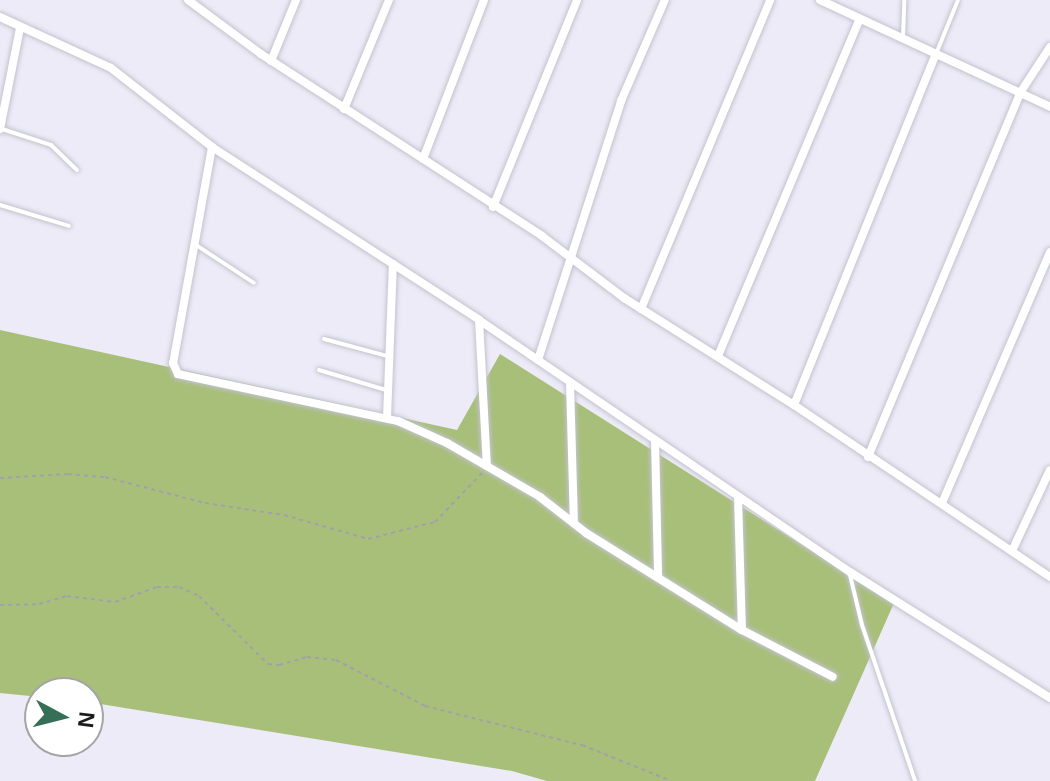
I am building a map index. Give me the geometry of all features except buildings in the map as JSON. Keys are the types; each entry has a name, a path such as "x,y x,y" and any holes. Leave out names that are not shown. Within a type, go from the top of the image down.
{"street":[{"path":"188,0 202,4 271,61 423,159 641,309 794,405 1050,577"},
{"path":"271,61 296,0"},
{"path":"344,109 389,0"},
{"path":"423,159 484,0"},
{"path":"493,207 577,0"},
{"path":"538,360 632,70 665,0"},
{"path":"641,309 770,0"},
{"path":"820,0 859,21 1050,107"},
{"path":"0,17 111,68 212,147 479,320 850,572 1050,698"},
{"path":"718,356 859,21"},
{"path":"0,128 20,28"},
{"path":"868,457 1020,93 1050,47"},
{"path":"794,405 936,54"},
{"path":"212,147 173,363 178,374 387,418 447,443 540,497 574,523 742,630 833,677"},
{"path":"942,503 1050,252"},
{"path":"387,418 393,264"},
{"path":"479,320 487,466"},
{"path":"570,382 574,523"},
{"path":"655,440 658,576"},
{"path":"1012,551 1050,470"},
{"path":"738,497 742,630"}],"lane":[{"path":"903,41 904,0"},
{"path":"936,54 958,0"},
{"path":"0,128 51,145 77,170"},
{"path":"0,205 69,226"},
{"path":"194,244 254,283"},
{"path":"324,339 390,356"},
{"path":"319,370 388,390"},
{"path":"850,572 862,625 915,781"}],"path":[{"path":"0,478 68,474 105,477 205,503 284,515 368,539 435,522 487,466"},
{"path":"0,605 39,604 67,596 115,602 157,587 179,587 199,596 268,664 279,665 307,657 336,660 425,706 582,745 671,781"}],"green space":[{"path":"0,330 457,430 500,354 894,603 815,781 547,781 512,771 104,705 104,677 24,677 24,695 0,693"}]}
